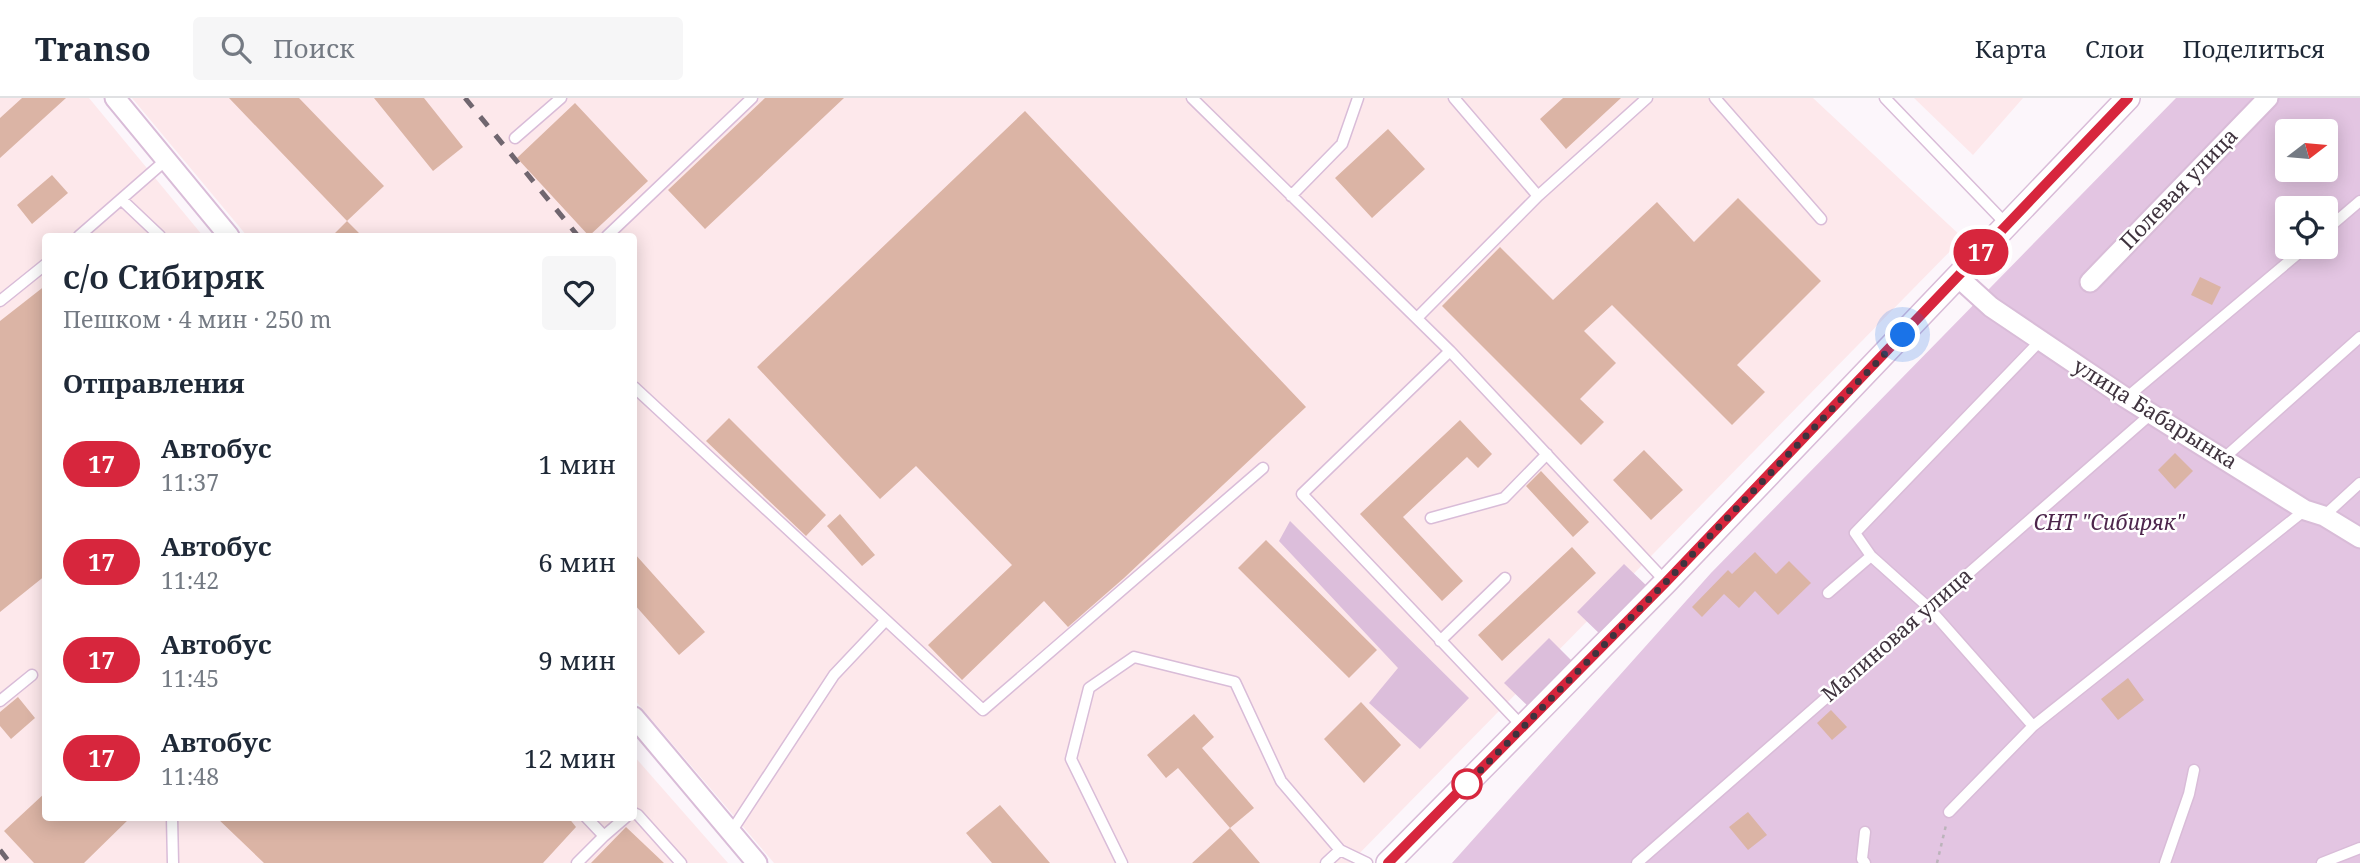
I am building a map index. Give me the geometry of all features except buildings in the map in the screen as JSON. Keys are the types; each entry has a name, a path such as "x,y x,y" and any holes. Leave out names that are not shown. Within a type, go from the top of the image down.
{"street":[{"path":"115,98 227,233"},
{"path":"1388,863 1666,582 2128,98"},
{"name":"Полевая улица","path":"2090,282 2268,98"},
{"name":"улица Бабарынка","path":"1958,277 1991,307 2126,398 2360,538"},
{"path":"637,721 757,863"}],"lane":[{"path":"514,138 561,98"},
{"path":"610,233 752,98"},
{"path":"1192,98 1450,351 1666,582"},
{"path":"1291,196 1342,144 1358,98"},
{"path":"1454,98 1538,196"},
{"path":"1416,318 1538,196 1647,98"},
{"path":"1715,98 1821,219"},
{"path":"1885,98 2007,225"},
{"path":"83,233 166,160"},
{"path":"122,200 157,233"},
{"path":"2338,220 2360,201"},
{"path":"2126,398 2292,259"},
{"path":"0,301 42,267"},
{"path":"2224,458 2360,337"},
{"path":"2033,726 1928,607 1871,556 1855,533 2041,341"},
{"path":"1450,351 1302,494 1523,727"},
{"path":"637,390 983,709 1263,468"},
{"name":"Малиновая улица","path":"1641,860 2151,414"},
{"path":"1432,518 1504,498 1547,454"},
{"path":"1949,812 2033,726 2315,513 2360,483"},
{"path":"1828,593 1871,556"},
{"path":"1440,641 1505,578"},
{"path":"731,832 834,675 886,621"},
{"path":"1122,863 1071,759 1089,688 1134,657 1235,682 1281,781 1340,850 1367,863"},
{"path":"0,701 32,676"},
{"path":"2165,863 2189,794 2194,769"},
{"path":"637,814 681,863"},
{"path":"172,821 173,863"},
{"path":"590,821 604,836"},
{"path":"577,863 621,821"},
{"path":"1865,832 1862,859 1865,863"},
{"path":"2322,863 2360,848"},
{"path":"1326,863 1340,850"}],"path":[{"path":"1937,863 1949,812"}],"shaded area":[{"path":"0,98 89,98 201,233 42,233 42,821 637,821 637,759 728,863 0,863"},
{"path":"132,98 1813,98 1963,238 1350,863 774,863 637,703 637,233 244,233"},
{"path":"1914,98 2023,98 1973,155"},
{"path":"1290,521 1469,698 1420,749 1369,703 1398,668 1279,541"},
{"path":"1624,564 1649,588 1602,636 1577,612"},
{"path":"1549,638 1574,663 1530,708 1504,683"}],"green space":[{"name":"СНТ \"Сибиряк\"","path":"2176,98 2360,98 2360,863 1452,863 1711,573"}],"railway":[{"path":"465,98 576,233"},
{"path":"0,850 10,863"}],"bus line":[{"name":"17","path":"1388,863 1666,582 2128,98"}],"route":[{"path":"1467,784 1465,786 1903,335"}]}
